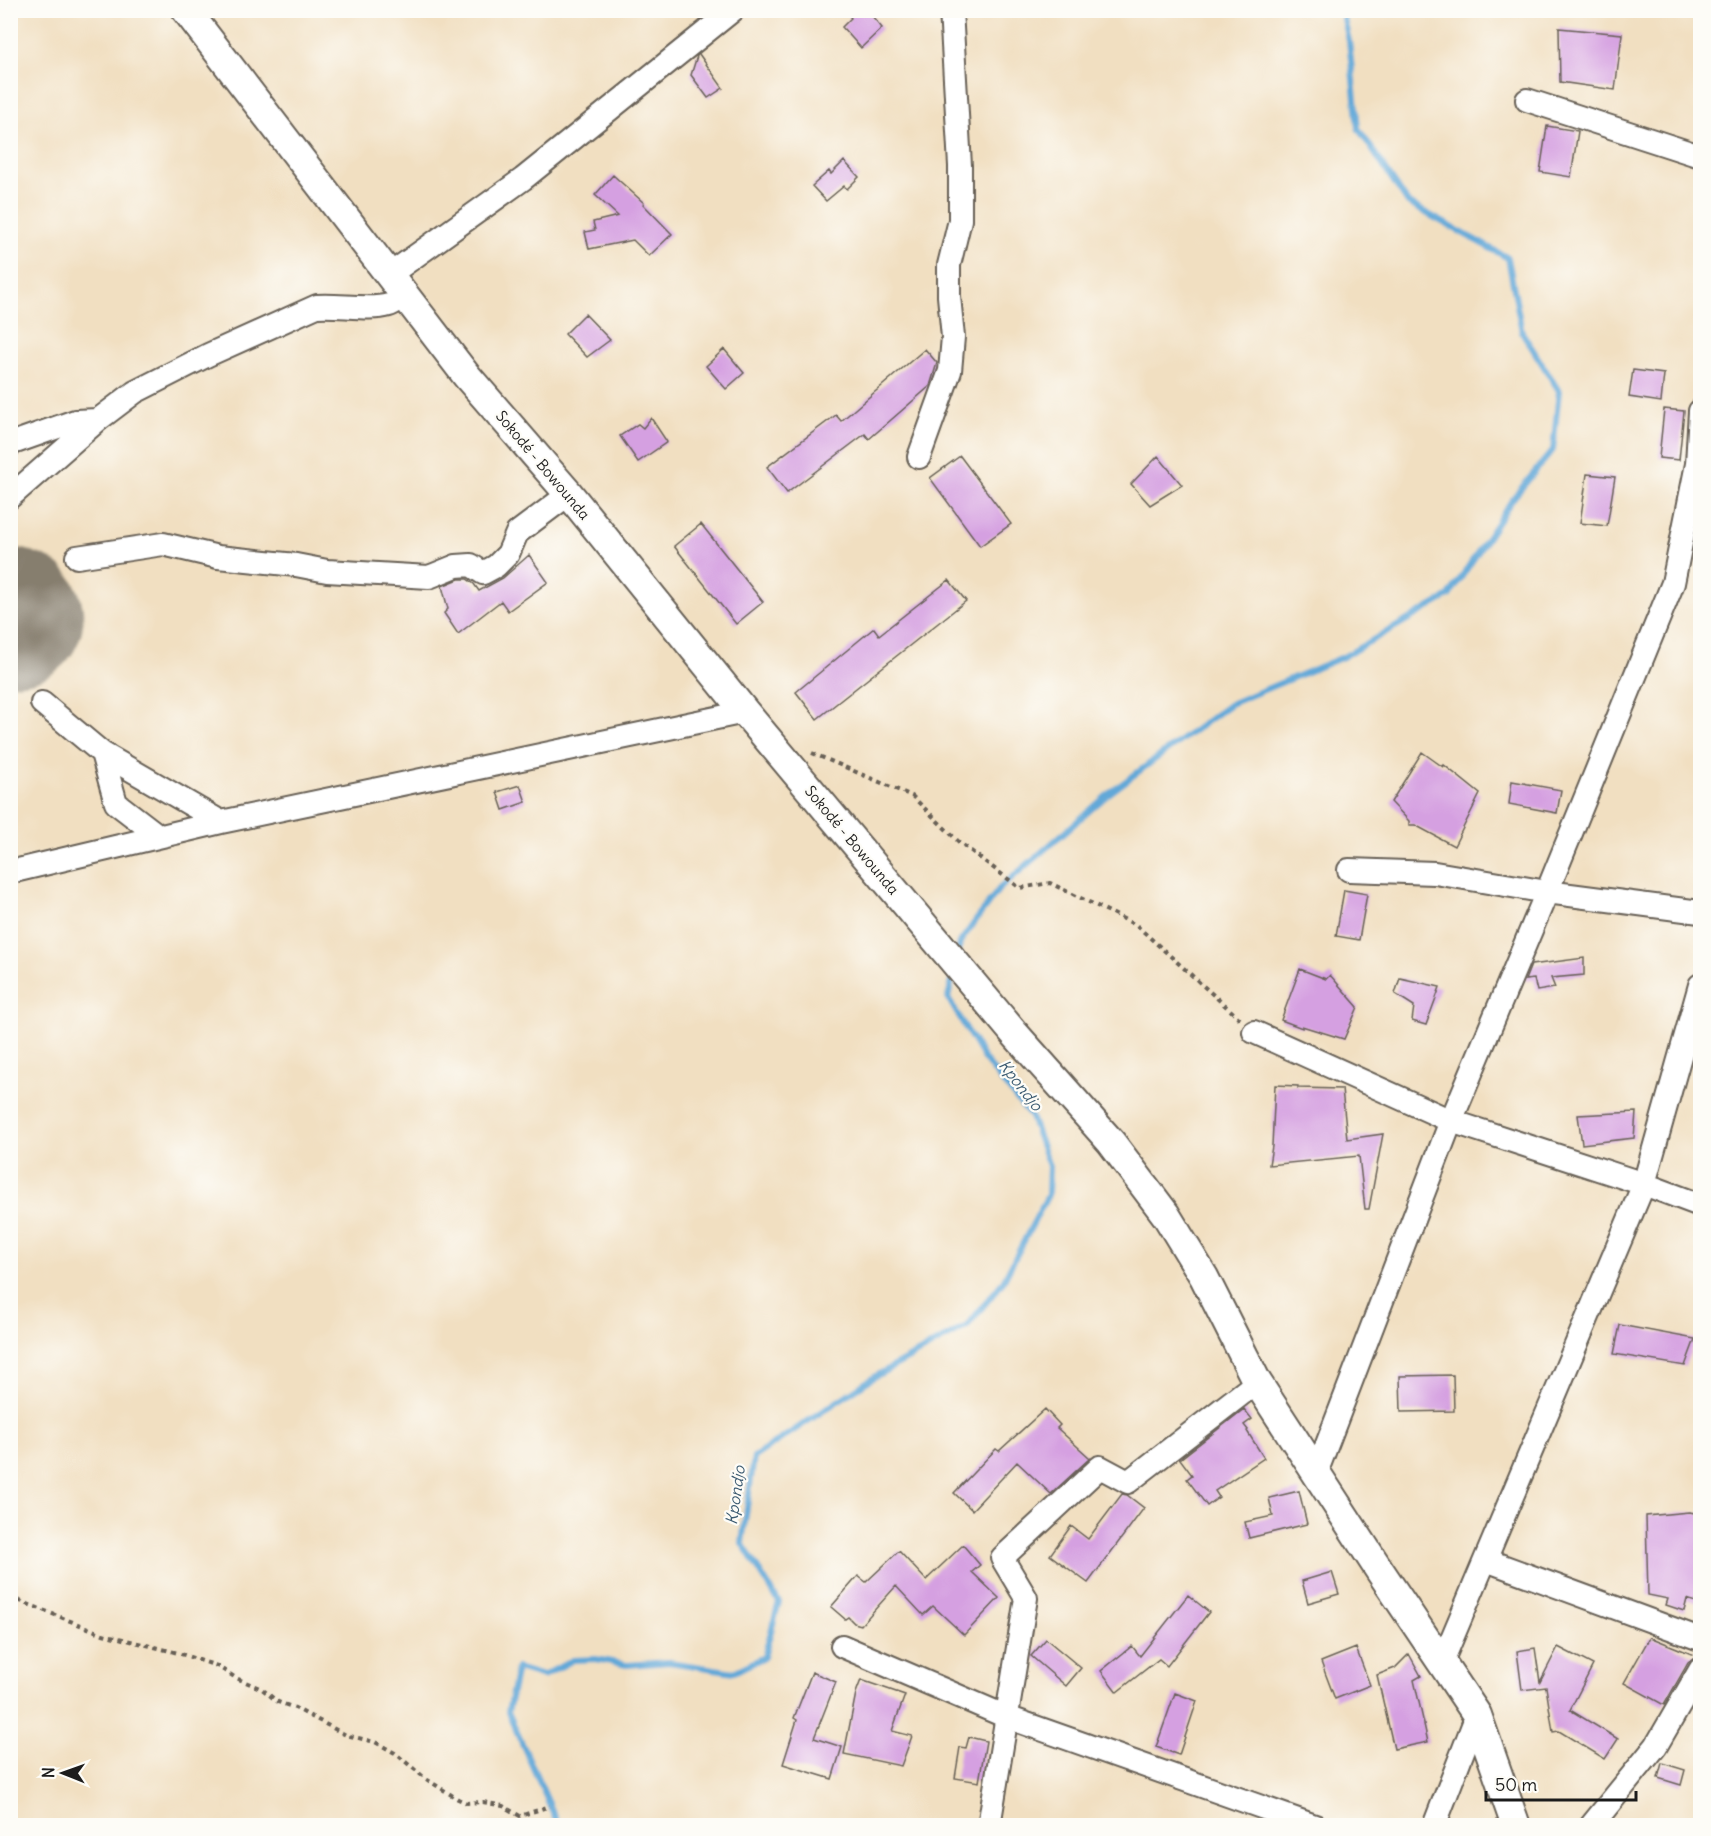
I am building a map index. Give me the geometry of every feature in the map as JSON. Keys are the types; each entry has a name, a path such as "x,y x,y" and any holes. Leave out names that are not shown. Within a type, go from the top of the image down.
{"main road":[{"name":"Sokodé - Bowounda","path":"186,10 466,375 568,494 745,712 1014,1033 1111,1142 1166,1215 1204,1277 1257,1382 1477,1714 1516,1826"}],"street":[{"path":"10,497 98,420 135,392 208,355 317,306 389,305 397,285 523,179 733,10"},
{"path":"919,457 950,371 953,337 949,265 960,220 960,198 951,10"},
{"path":"1527,100 1701,156"},
{"path":"1316,1473 1451,1121 1673,583 1699,464 1701,411"},
{"path":"10,444 75,421 98,420"},
{"path":"77,557 163,544 218,557 296,565 327,571 429,577 456,566 471,566 483,573 496,566 508,554 517,533 568,494"},
{"path":"42,703 102,753 221,822"},
{"path":"10,873 221,822 745,712"},
{"path":"102,753 116,803 159,836"},
{"path":"1349,870 1434,873 1547,892 1701,912"},
{"path":"1442,1662 1644,1184 1701,985"},
{"path":"1254,1032 1451,1121 1701,1205"},
{"path":"989,1826 1026,1598 1002,1558 1100,1467 1128,1482 1257,1382"},
{"path":"1486,1560 1701,1639"},
{"path":"842,1646 1007,1717 1315,1826"},
{"path":"1591,1826 1656,1746 1701,1670"},
{"path":"1434,1826 1477,1714"}],"path":[{"path":"803,750 912,796 959,842 1020,888 1050,883 1136,925 1254,1032"},
{"path":"10,1597 103,1634 178,1653 217,1666 262,1689 278,1702 295,1708 346,1735 375,1742 411,1765 426,1779 467,1803 491,1803 503,1806 520,1816 550,1806"}],"building":[{"path":"845,10 867,10 882,28 861,48 842,27 851,18"},
{"path":"1559,28 1622,34 1615,90 1560,82"},
{"path":"699,54 723,88 708,98 691,75"},
{"path":"1547,126 1578,131 1571,177 1540,172"},
{"path":"844,161 859,177 847,189 844,186 826,201 812,186 829,171 831,174"},
{"path":"613,175 644,203 672,234 649,256 633,240 589,249 585,232 595,230 593,222 618,216 595,195"},
{"path":"585,314 610,340 587,357 565,334"},
{"path":"724,349 744,373 726,389 706,366"},
{"path":"925,349 937,363 930,386 869,439 865,434 787,493 767,467 836,415 841,421"},
{"path":"1633,370 1664,374 1661,402 1629,397"},
{"path":"1664,409 1684,411 1679,460 1659,458"},
{"path":"651,418 667,442 638,462 620,436 638,424 643,428"},
{"path":"960,456 1011,524 980,546 930,478"},
{"path":"1158,456 1182,485 1150,505 1131,484"},
{"path":"1587,474 1615,477 1607,526 1580,523"},
{"path":"701,524 763,602 736,624 674,546"},
{"path":"529,555 548,582 508,611 501,601 458,634 444,613 448,609 442,586 459,579 467,579 479,591 503,578"},
{"path":"949,580 966,601 817,719 796,692 874,628 879,635"},
{"path":"1422,752 1443,767 1444,765 1480,794 1454,846 1415,825 1409,825 1409,821 1391,802"},
{"path":"1512,781 1561,790 1557,813 1509,804"},
{"path":"520,785 526,802 503,810 497,792"},
{"path":"1344,890 1367,894 1359,940 1336,936"},
{"path":"1584,958 1584,975 1551,978 1555,988 1537,991 1534,979 1525,980 1531,965"},
{"path":"1300,969 1326,979 1330,975 1358,1007 1344,1039 1281,1020"},
{"path":"1400,978 1440,987 1426,1025 1412,1021 1414,1006 1395,994"},
{"path":"1275,1085 1342,1089 1347,1139 1383,1134 1369,1209 1365,1209 1359,1156 1269,1165"},
{"path":"1636,1112 1634,1138 1582,1144 1578,1115"},
{"path":"1620,1325 1695,1339 1685,1366 1614,1354"},
{"path":"1453,1375 1454,1411 1401,1412 1400,1376"},
{"path":"1045,1409 1060,1425 1057,1428 1090,1458 1051,1494 1017,1462 972,1510 954,1493 996,1449 999,1451"},
{"path":"1244,1409 1252,1419 1244,1425 1264,1458 1215,1491 1219,1497 1207,1506 1187,1479 1192,1475 1180,1459"},
{"path":"1299,1491 1307,1524 1249,1538 1245,1522 1273,1516 1269,1498"},
{"path":"1122,1494 1127,1495 1144,1508 1088,1583 1050,1555 1071,1526 1088,1539"},
{"path":"1689,1512 1701,1514 1701,1604 1687,1599 1684,1611 1666,1605 1668,1599 1648,1595 1646,1516"},
{"path":"963,1545 980,1565 972,1572 999,1598 964,1635 933,1606 923,1615 896,1586 861,1625 854,1623 848,1617 845,1619 831,1607 858,1576 866,1582 899,1551 926,1580"},
{"path":"1332,1572 1339,1594 1308,1603 1302,1581"},
{"path":"1188,1595 1209,1612 1167,1666 1159,1659 1117,1692 1101,1671 1132,1646 1140,1656"},
{"path":"1650,1637 1699,1657 1688,1663 1664,1705 1624,1683"},
{"path":"1046,1639 1081,1668 1066,1686 1031,1656"},
{"path":"1558,1647 1593,1665 1570,1710 1618,1739 1605,1759 1559,1731 1553,1732 1546,1687 1522,1690 1517,1651 1535,1648 1540,1682"},
{"path":"1356,1648 1370,1685 1335,1699 1321,1662"},
{"path":"1409,1654 1421,1676 1414,1680 1428,1742 1394,1749 1377,1675 1395,1668"},
{"path":"812,1672 836,1682 814,1738 842,1747 832,1779 783,1764 797,1720 794,1718"},
{"path":"861,1680 905,1695 892,1731 912,1736 901,1766 844,1754 856,1693"},
{"path":"1175,1693 1197,1701 1179,1755 1156,1747"},
{"path":"969,1737 986,1741 979,1782 955,1778 960,1747 966,1748"},
{"path":"1662,1763 1685,1770 1681,1785 1658,1778"}],"waterway":[{"path":"958,953 960,942 999,889 1111,792 1230,704 1343,657 1449,596 1514,497 1553,450 1559,391 1522,332 1508,258 1408,203 1358,128 1349,41 1342,10"},
{"name":"Kpondjo","path":"559,1826 508,1712 517,1668 543,1676 573,1660 596,1659 627,1665 669,1662 734,1672 764,1657 779,1602 742,1543 754,1457 874,1377 967,1326 1002,1283 1048,1195 1049,1166 1031,1117 984,1059 948,998 953,975"}],"runway":[{"path":"10,615 16,617"}]}
